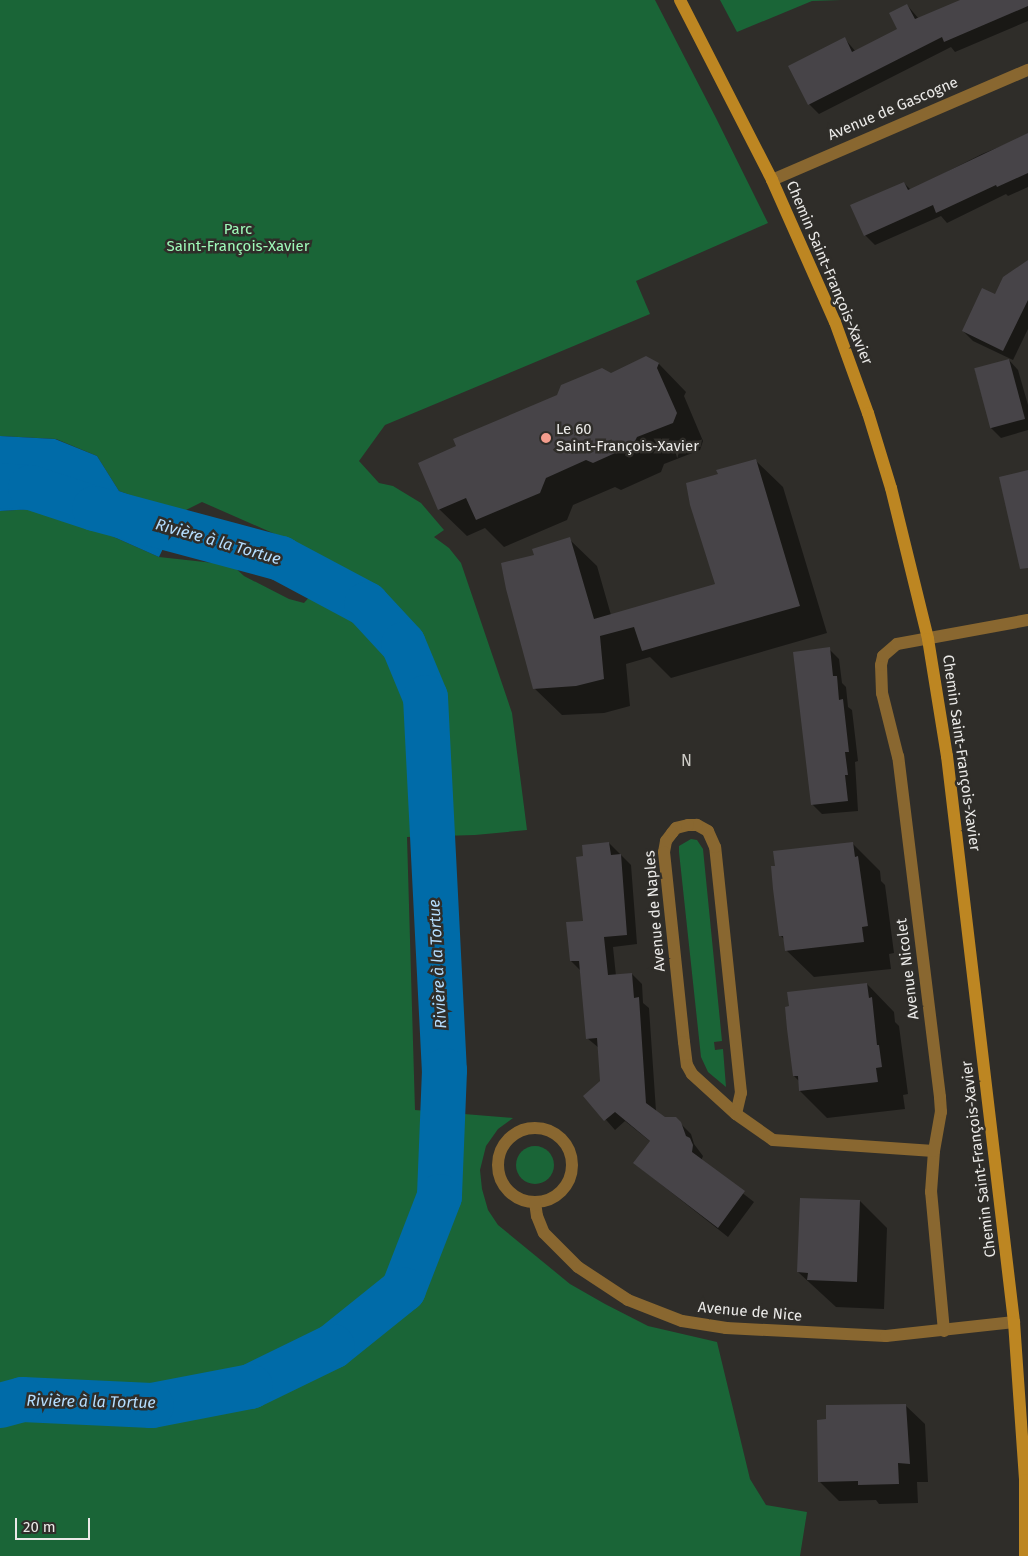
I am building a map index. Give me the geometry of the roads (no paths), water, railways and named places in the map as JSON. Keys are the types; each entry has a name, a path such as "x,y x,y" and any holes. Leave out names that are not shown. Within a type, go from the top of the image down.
{"street":[{"name":"Chemin Saint-François-Xavier","path":"680,0 772,180 835,322 868,414 891,488 928,639 947,756 1014,1322 1025,1472 1025,1556"},
{"name":"Avenue de Gascogne","path":"772,180 1028,70"},
{"path":"928,639 1028,620"},
{"name":"Avenue Nicolet","path":"928,639 897,644 888,650 883,656 880,677 885,709 898,757 940,1097 941,1112 934,1151 932,1210 944,1331"},
{"name":"Avenue de Naples","path":"736,1114 741,1093 715,847 708,831 696,825 688,825 676,828 666,841 664,852 686,1059 690,1070 698,1082 736,1114 760,1133 777,1141 902,1147 934,1151"},
{"path":"534,1128 546,1130 559,1137 568,1147 572,1163 567,1182 560,1192 535,1202 520,1198 510,1192 502,1183 498,1166 501,1149 508,1140 517,1132 534,1128"},
{"name":"Avenue de Nice","path":"535,1202 537,1216 544,1233 578,1267 628,1300 676,1319 715,1327 886,1336 1014,1322"}],"water":[{"path":"0,436 55,439 97,456 119,491 180,513 159,557 105,533 33,509 0,511"}],"waterway":[{"name":"Rivière à la Tortue","path":"0,485 30,487 94,508 280,558 366,604 403,644 425,697 444,1070 439,1196 403,1289 332,1346 250,1386 151,1405 22,1399 0,1405"}],"place":[{"name":"Le 60 Saint-François-Xavier","path":"546,438"}],"district":[{"name":"N","path":"687,761"}],"park label":[{"name":"Parc Saint-François-Xavier","path":"238,238"}]}
